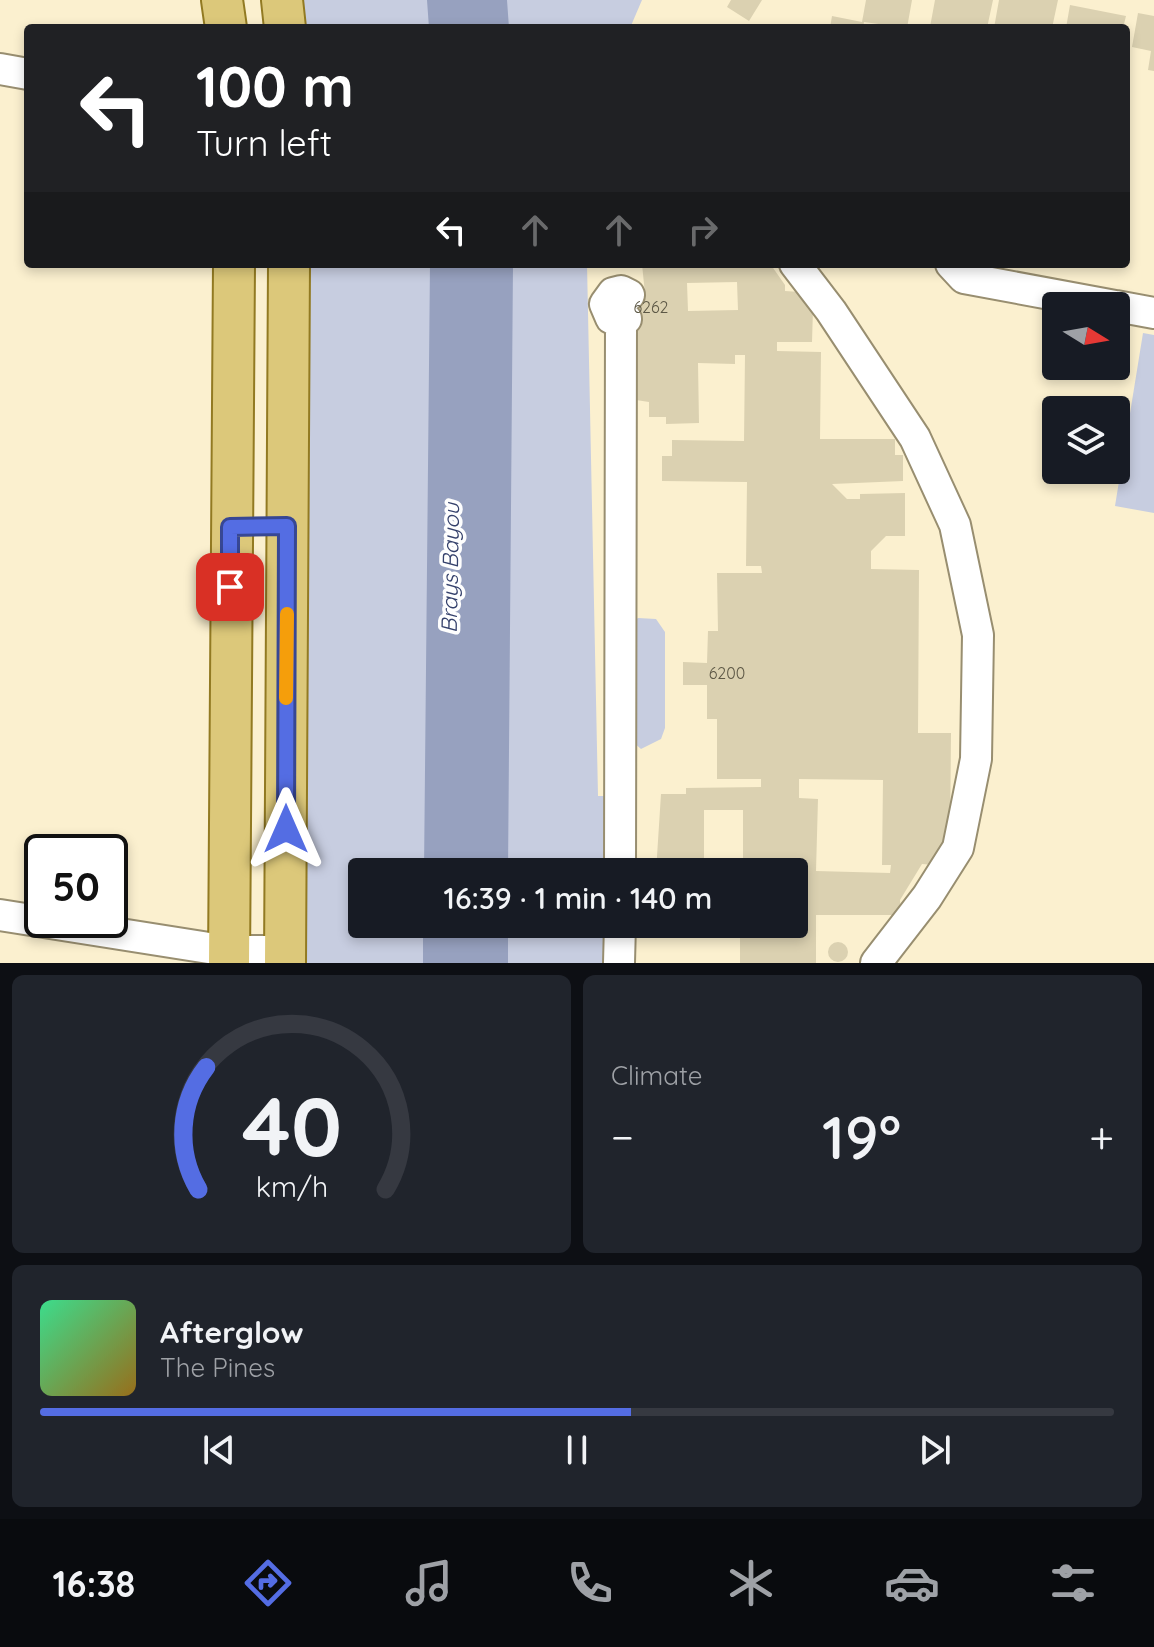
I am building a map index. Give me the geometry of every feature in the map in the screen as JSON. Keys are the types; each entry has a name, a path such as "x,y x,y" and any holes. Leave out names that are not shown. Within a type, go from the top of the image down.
{"main road":[{"path":"222,0 225,24"},
{"path":"282,0 285,24"},
{"path":"229,957 234,268"},
{"path":"285,957 289,268"},
{"path":"230,527 287,526"}],"street":[{"path":"0,69 24,73"},
{"path":"798,268 831,311 915,438 955,525 978,635 976,759 958,848 927,897 876,963"},
{"path":"955,268 964,278 1042,292"},
{"path":"620,858 624,298"},
{"path":"1130,309 1154,313"},
{"path":"0,915 229,957 285,957"},
{"path":"619,963 620,938"}],"shaded area":[{"path":"301,0 642,0 632,24 304,24"},
{"path":"310,268 587,268 598,796 606,796 606,858 348,858 348,938 605,938 605,963 305,963"},
{"path":"1143,333 1154,335 1154,513 1115,506 1119,484 1130,484 1130,413"},
{"path":"638,618 656,619 665,632 665,728 661,739 641,749 632,741 633,622"}],"water":[{"path":"427,0 507,0 509,24 429,24"},
{"name":"Brays Bayou","path":"430,268 513,268 508,858 424,858"},
{"path":"423,938 508,938 508,963 423,963"}],"building":[{"path":"731,0 762,0 749,21 727,7"},
{"path":"866,0 912,0 908,24 831,24 832,16 862,22"},
{"path":"935,0 993,0 988,24 931,24"},
{"path":"999,0 1058,0 1053,24 995,24"},
{"path":"1070,5 1126,16 1124,24 1067,24"},
{"path":"1138,13 1154,16 1154,71 1148,70 1151,51 1132,47"},
{"path":"642,268 773,268 785,285 785,291 800,292 813,309 812,342 777,342 777,351 821,352 820,439 895,439 895,455 903,455 903,481 832,484 847,499 860,499 860,494 905,493 905,536 886,536 871,551 871,569 919,570 918,733 951,733 950,843 935,865 922,864 900,900 901,915 816,915 816,963 740,963 740,938 808,938 808,858 743,858 743,810 704,810 704,858 657,858 661,794 686,794 686,788 761,787 761,779 717,779 717,719 707,719 707,685 683,685 683,662 707,663 708,631 718,631 717,573 762,573 761,566 746,566 747,482 662,481 662,456 672,456 672,440 744,441 745,355 735,355 735,364 698,363 699,423 666,424 666,417 649,417 649,402 636,400 622,294 645,294","holes":["737,282 738,310 688,311 687,283","799,779 883,780 882,865 891,865 890,873 816,871 818,799 799,798"]},
{"path":"838,942 845,945 848,952 845,959 838,962 831,959 828,952 831,945"}],"slow traffic":[{"path":"286,698 287,614"}],"route":[{"path":"230,587 230,527 287,526 286,829"}]}
